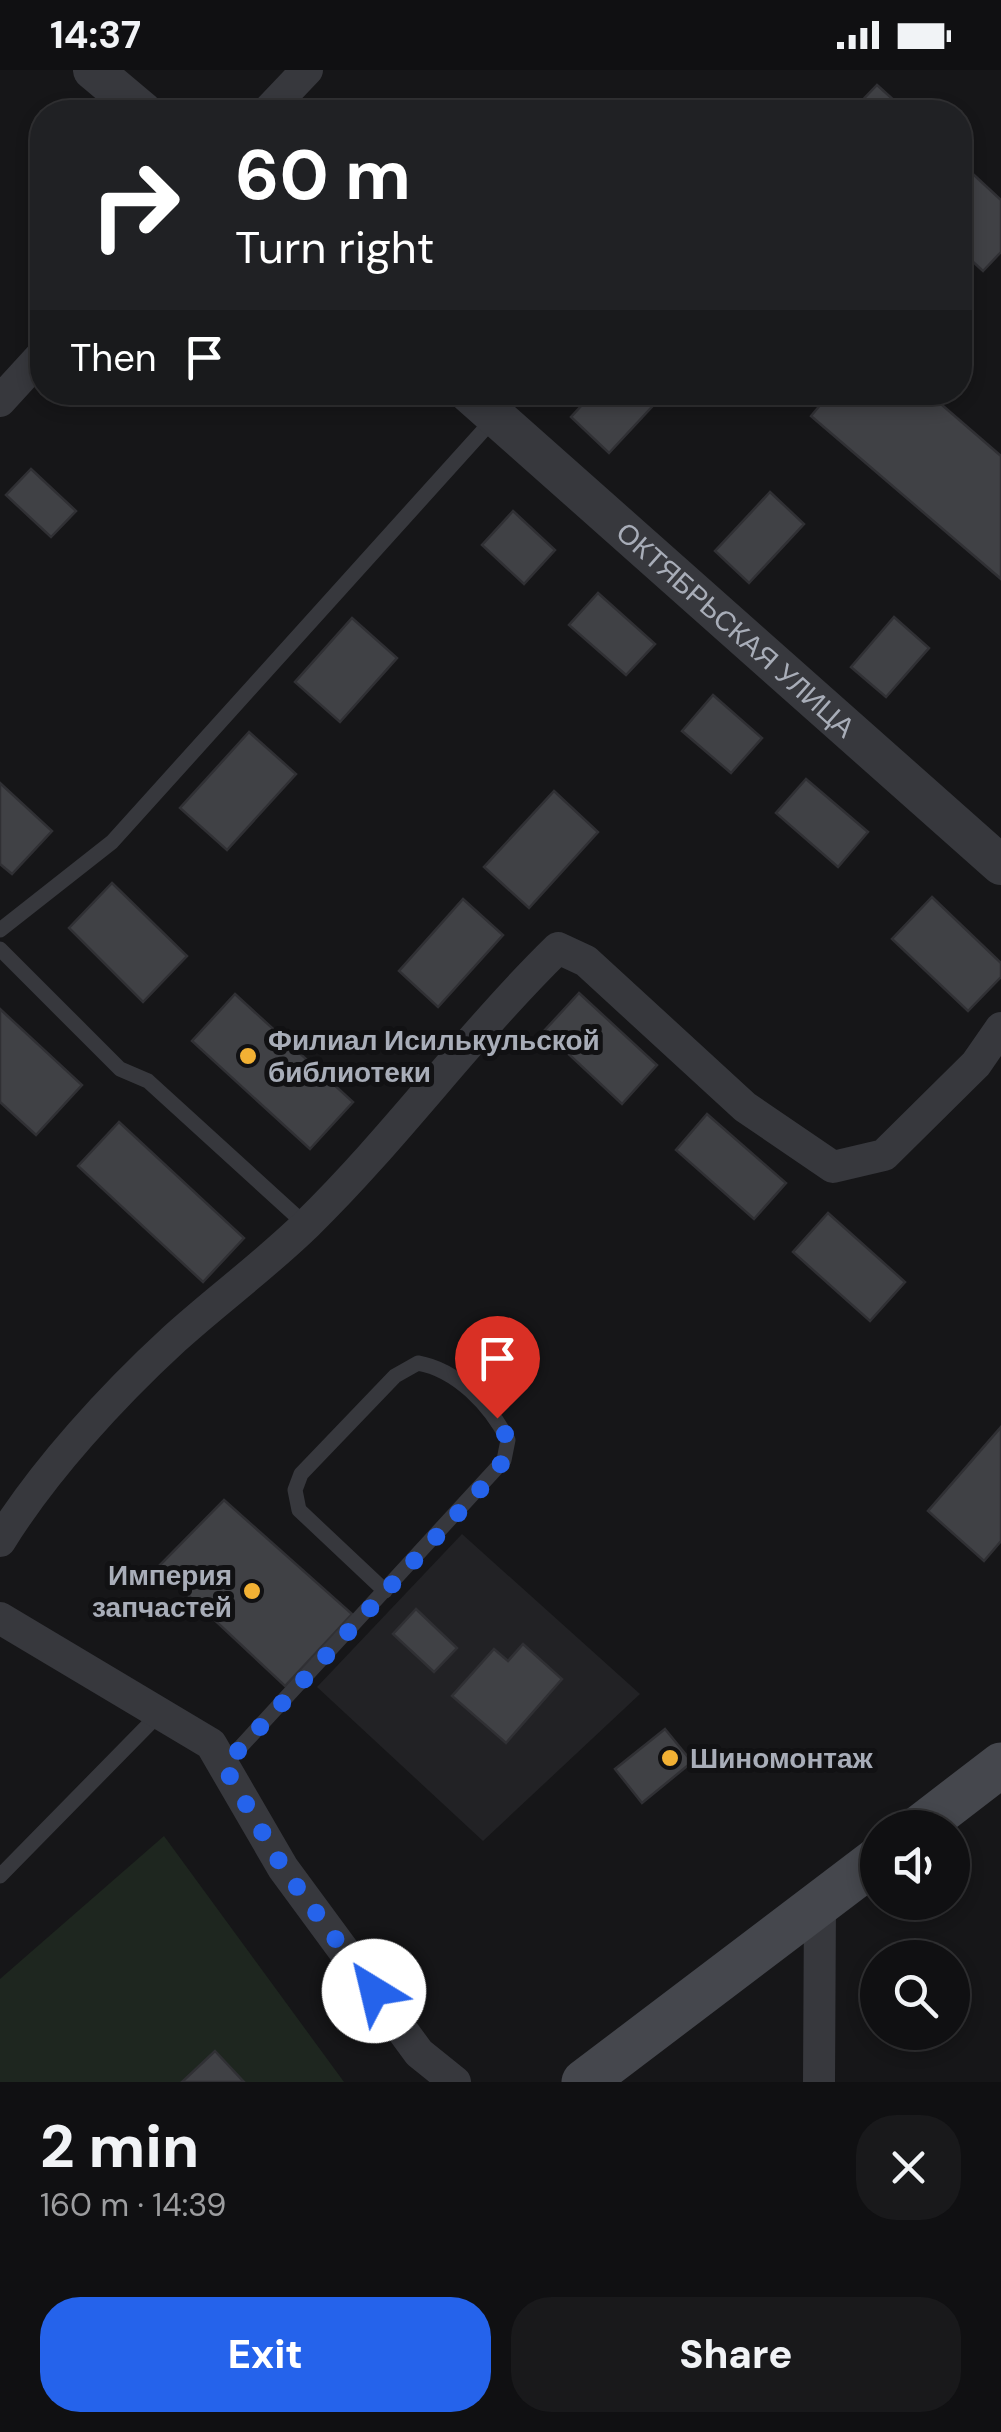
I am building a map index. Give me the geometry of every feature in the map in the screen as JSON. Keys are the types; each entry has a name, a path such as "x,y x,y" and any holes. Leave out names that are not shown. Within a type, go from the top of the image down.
{"main road":[{"path":"943,1810 1001,1766"},
{"path":"584,2082 860,1872"}],"street":[{"path":"93,70 128,100"},
{"path":"278,100 306,70"},
{"path":"0,400 30,368"},
{"name":"ОКТЯБРЬСКАЯ УЛИЦА","path":"498,405 1001,865"},
{"path":"0,1541 29,1494 172,1342 306,1225 407,1119 512,993 558,948 586,961 745,1108 833,1168 884,1155 976,1064 1001,1028"},
{"path":"0,1618 211,1744 283,1868 419,2053 455,2082"},
{"path":"819,2082 820,1902"}],"lane":[{"path":"0,930 112,842 491,405"},
{"path":"0,949 120,1068 148,1081 306,1225"},
{"path":"224,1766 487,1482 504,1460 508,1440 497,1418 456,1378 437,1366 418,1362 395,1376 314,1460 301,1474 295,1490 299,1510 385,1591"},
{"path":"0,1876 160,1713"}],"shaded area":[{"path":"462,1534 640,1694 483,1841 317,1687"},
{"path":"164,1836 344,2082 0,2082 0,1979"}],"building":[{"path":"877,85 894,100 863,100"},
{"path":"972,173 1001,200 1001,252 983,271 972,261"},
{"path":"582,405 654,405 609,453 571,417"},
{"path":"820,405 942,405 1001,456 1001,579 811,416"},
{"path":"31,469 76,511 51,537 6,495"},
{"path":"770,492 804,524 749,583 715,551"},
{"path":"513,511 555,550 524,584 482,545"},
{"path":"598,593 655,644 626,675 569,625"},
{"path":"894,617 929,648 886,697 851,667"},
{"path":"352,618 397,658 340,722 295,682"},
{"path":"713,695 762,738 731,773 682,731"},
{"path":"249,732 296,774 227,850 180,808"},
{"path":"806,779 868,832 838,867 776,813"},
{"path":"0,783 52,831 12,874 0,864"},
{"path":"554,791 598,832 529,908 484,867"},
{"path":"112,883 187,956 143,1002 69,928"},
{"path":"932,897 1001,963 1001,977 968,1011 892,939"},
{"path":"463,899 503,935 438,1007 399,971"},
{"path":"579,993 657,1065 622,1104 544,1031"},
{"path":"235,994 353,1102 310,1149 192,1041"},
{"path":"0,1009 82,1085 36,1135 0,1102"},
{"path":"707,1114 786,1183 754,1219 676,1150"},
{"path":"119,1122 244,1238 203,1282 78,1166"},
{"path":"828,1213 905,1282 870,1321 793,1252"},
{"path":"1001,1427 1001,1541 984,1561 928,1511"},
{"path":"224,1500 352,1614 285,1686 158,1567"},
{"path":"416,1609 457,1648 434,1672 393,1634"},
{"path":"523,1644 562,1679 506,1743 452,1696 494,1649 508,1661"},
{"path":"665,1729 692,1762 642,1803 615,1769"},
{"path":"215,2051 244,2082 182,2082"}],"place":[{"name":"Филиал Исилькульской библиотеки","path":"248,1056"},
{"name":"Империя запчастей","path":"252,1591"},
{"name":"Шиномонтаж","path":"670,1758"}],"route":[{"path":"374,1991 283,1868 224,1766 487,1482 504,1460 508,1440 497,1418"}]}
